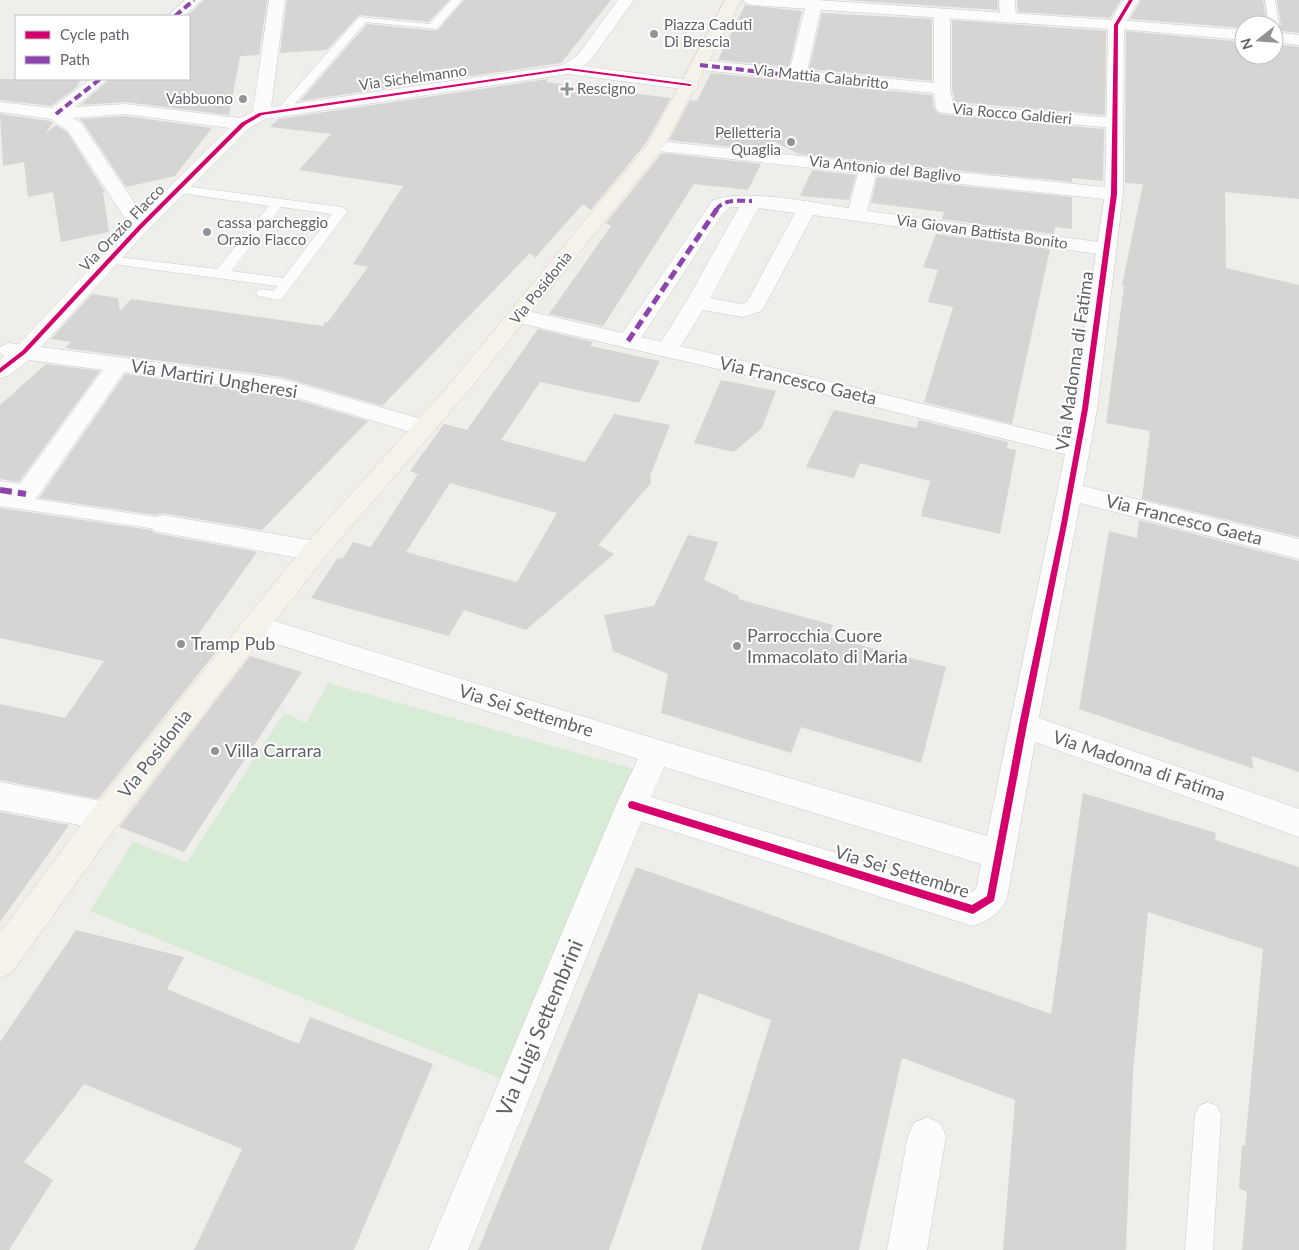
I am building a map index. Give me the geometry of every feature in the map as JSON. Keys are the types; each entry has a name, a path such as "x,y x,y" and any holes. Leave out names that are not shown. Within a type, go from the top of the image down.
{"main road":[{"name":"Via Posidonia","path":"0,962 106,816 315,551 424,428 519,316 656,146 733,0"}],"street":[{"path":"176,15 194,0"},
{"path":"243,124 261,114 277,0"},
{"path":"568,69 584,58 626,0"},
{"path":"751,0 825,3 1234,34"},
{"path":"1007,0 1008,17"},
{"name":"Via Madonna di Fatima","path":"1130,0 1116,25 1114,194 1078,449 1023,725 1299,823"},
{"path":"797,76 825,3"},
{"name":"Via Rocco Galdieri","path":"942,13 942,89 945,108 1114,123"},
{"path":"1284,35 1299,40"},
{"name":"Via Sichelmanno","path":"261,114 568,69"},
{"name":"Via Mattia Calabritto","path":"568,69 695,75 797,76 942,89"},
{"path":"56,114 99,80"},
{"name":"Via Orazio Flacco","path":"0,106 56,114 125,109 243,124"},
{"name":"Via Orazio Flacco","path":"56,114 75,127 140,227"},
{"name":"Via Orazio Flacco","path":"0,371 24,352 140,227 243,124"},
{"name":"Via Antonio del Baglivo","path":"656,146 1114,194"},
{"path":"857,214 869,167"},
{"name":"Via Giovan Battista Bonito","path":"628,341 720,204 728,201 857,214 1106,249"},
{"path":"667,350 697,302 752,202"},
{"path":"697,302 743,311 755,306 807,208"},
{"name":"Via Francesco Gaeta","path":"519,316 1078,449"},
{"name":"Via Martiri Ungheresi","path":"0,349 282,386 424,428"},
{"path":"0,490 26,494 118,365"},
{"name":"Via Francesco Gaeta","path":"1070,491 1299,549"},
{"path":"164,524 315,551"},
{"name":"Via Sei Settembre","path":"255,626 656,752 998,854"},
{"name":"Via Sei Settembre","path":"632,805 973,910 991,898 1023,725"},
{"name":"Via Luigi Settembrini","path":"448,1250 632,805 656,752"},
{"path":"0,796 106,816"},
{"path":"907,1250 927,1136"}],"lane":[{"path":"282,111 363,19 433,27 457,0"},
{"path":"1270,0 1272,15"},
{"path":"178,189 341,211"},
{"path":"263,293 277,296 347,203 330,201"},
{"path":"221,274 278,203"},
{"path":"110,260 287,283"},
{"path":"0,500 164,524"},
{"path":"1199,1250 1208,1115"}],"green space":[{"name":"Villa Carrara","path":"328,683 635,769 504,1080 90,911 133,842 187,862 284,713 306,723"}],"building":[{"path":"204,0 267,0 259,55 240,56 229,115 125,102 80,105 109,80 190,80 189,14"},
{"path":"287,0 449,0 429,22 359,15 327,50 280,53"},
{"path":"464,0 611,0 561,63 300,101 367,24 437,31"},
{"path":"845,0 997,0 998,10"},
{"path":"1017,0 1121,0 1110,18 1018,12"},
{"path":"1141,0 1263,0 1265,15 1234,15 1234,27 1130,19"},
{"path":"1277,0 1299,0 1299,33 1284,31 1284,15 1279,15"},
{"path":"745,5 802,11 789,67 718,60"},
{"path":"822,13 932,19 932,81 809,69"},
{"path":"952,20 1106,31 1105,115 955,102 952,89"},
{"path":"1126,31 1234,41 1234,65 1284,65 1284,45 1299,47 1299,199 1225,192 1226,268 1299,285 1299,537 1142,499 1150,431 1106,423 1124,286 1122,285 1143,184 1125,183"},
{"path":"711,73 932,95 934,108 939,114 1104,129 1103,181 1072,178 1072,182 799,154 773,141 768,151 669,140 690,100 697,101"},
{"path":"0,79 80,80 76,88 51,106 0,100"},
{"path":"548,79 546,82 671,98 646,143 591,210 583,204 535,258 530,253 382,406 282,377 65,348 71,342 51,339 92,294 118,298 120,311 131,299 323,326 325,322 328,322 368,267 353,264 403,186 299,170 331,134 270,127 278,119"},
{"path":"0,114 50,121 53,123 45,134 56,125 67,132 105,192 103,192 109,232 61,242 53,192 28,197 24,162 3,166"},
{"path":"125,116 212,128 175,176 126,187 83,122 79,119"},
{"path":"662,153 761,164 748,190 694,184 603,326 549,314 611,226 606,223"},
{"path":"812,170 856,175 849,200 800,196"},
{"path":"877,177 1072,197 1072,229 1055,227 1054,234 942,219 944,212 871,203"},
{"path":"936,234 1050,249 1012,424 924,402 953,307 928,302 938,270 923,267"},
{"path":"538,329 593,342 590,346 660,361 639,403 540,382 501,440 585,462 614,414 670,425 650,476 651,483 598,545 614,554 526,630 464,610 449,636 311,598 337,559 343,558 353,542 371,547 418,474 410,471 444,424 467,430","holes":["450,483 557,513 517,582 406,552"]},
{"path":"46,364 100,371 19,482 0,479 0,405"},
{"path":"125,374 281,395 368,421 262,530 163,513 155,515 39,498"},
{"path":"721,380 776,391 762,428 734,452 694,443"},
{"path":"834,410 916,428 919,420 1008,442 1007,448 1016,450 1000,534 921,516 930,481 860,463 854,478 806,467"},
{"path":"0,508 151,530 154,533 257,552 195,639 220,647 98,799 0,780 0,704 65,718 104,661 0,638"},
{"path":"1139,520 1299,561 1299,772 1251,756 1254,769 1079,709 1109,531 1137,538"},
{"name":"Parrocchia Cuore Immacolato di Maria","path":"688,535 718,542 704,580 739,596 738,599 833,625 829,637 946,667 921,763 801,727 791,753 661,713 668,674 613,651 604,615 654,606"},
{"name":"Villa Carrara","path":"250,656 302,672 184,852 119,827"},
{"path":"1083,793 1216,833 1215,840 1299,867 1299,1250 1242,1250 1247,1192 1239,1188 1242,1145 1245,1146 1263,949 1148,912 1133,1072 1126,1250 1003,1250 1015,1100 902,1058 859,1250 701,1250 771,1020 699,993 609,1250 478,1250 636,867 1051,1014"},
{"path":"0,812 69,825 0,922"},
{"path":"76,930 184,957 167,989 299,1044 310,1017 433,1064 354,1250 194,1250 242,1149 84,1084 24,1162 53,1180 9,1250 0,1250 0,1042"}],"marked path":[{"path":"176,15 194,0"},
{"path":"700,65 797,76"},
{"path":"56,114 99,80"},
{"path":"628,341 720,204 728,201 752,201"},
{"path":"0,490 26,494"}],"cycle path":[{"path":"632,805 973,910 991,898 1085,409 1114,194 1116,25 1131,0"},
{"path":"0,371 24,352 140,227 243,124 261,114 568,69 690,85"}],"place":[{"name":"Piazza Caduti Di Brescia","path":"654,34"},
{"name":"Rescigno","path":"567,89"},
{"name":"Vabbuono","path":"243,99"},
{"name":"Pelletteria Quaglia","path":"791,142"},
{"name":"cassa parcheggio Orazio Flacco","path":"207,232"},
{"name":"Tramp Pub","path":"181,644"},
{"name":"Parrocchia Cuore Immacolato di Maria","path":"737,646"},
{"name":"Villa Carrara","path":"215,751"}]}
